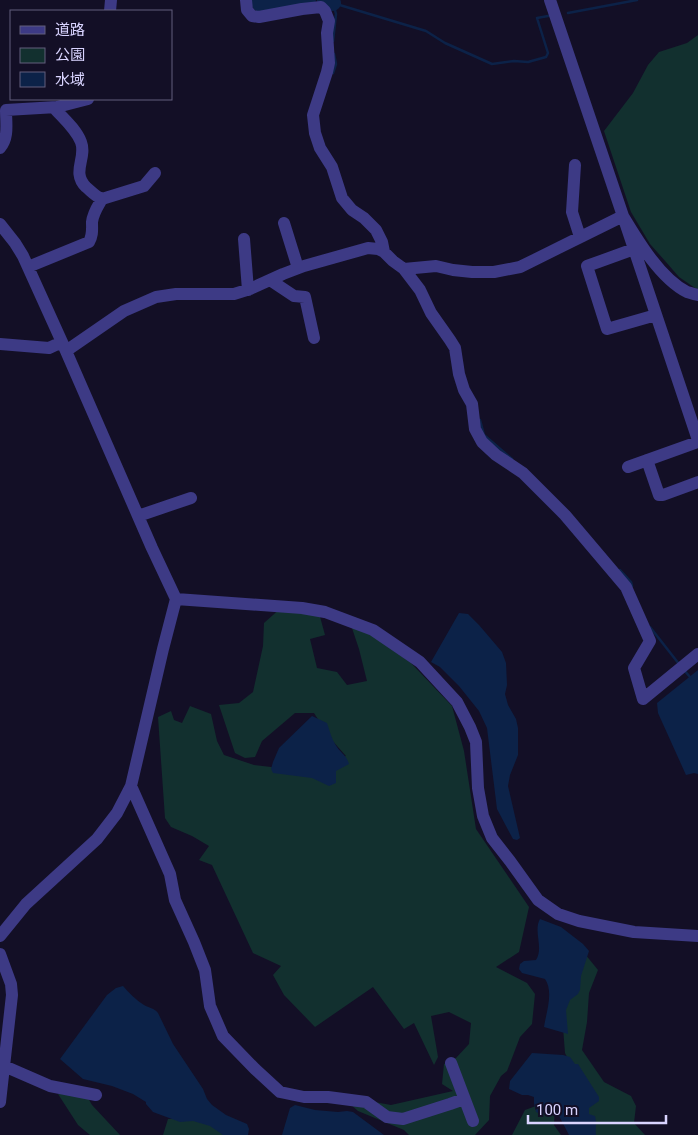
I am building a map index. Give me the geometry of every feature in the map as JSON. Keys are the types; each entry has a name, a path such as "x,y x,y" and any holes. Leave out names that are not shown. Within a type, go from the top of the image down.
{"street":[{"path":"246,0 247,10 252,16 259,17 320,7 325,11 329,21 327,33 329,62 313,114 315,133 320,148 332,167 342,198 352,210 364,218 376,230 382,242 384,252"},
{"path":"550,0 698,441 628,467"},
{"path":"0,148 7,134 6,110 54,108 84,100"},
{"path":"54,108 75,131 81,142 79,174 81,182 102,199"},
{"path":"575,164 572,212 580,237"},
{"path":"28,266 89,242 92,237 92,220 102,199 144,186 155,173"},
{"path":"404,269 436,266 472,272 494,272 520,267 623,216"},
{"path":"623,216 642,247 672,281 687,292 698,295"},
{"path":"284,223 298,268"},
{"path":"0,224 15,243 28,266 176,599 131,786 117,813 97,839 26,904 0,936"},
{"path":"244,238 248,290"},
{"path":"0,344 49,348 64,346 124,311 156,297 176,294 234,294 248,290 298,268 368,248 378,249 404,269 420,290 431,313 455,348 464,390 472,404 475,429 482,442 496,455 524,473 565,515 626,586 650,642 634,668 643,699 698,654"},
{"path":"634,249 587,266 607,329 656,316"},
{"path":"270,280 294,296 306,297 314,338"},
{"path":"647,460 660,494 663,495 698,482"},
{"path":"138,516 191,498"},
{"path":"176,599 302,608 325,612 373,630 420,662 457,702 476,742 478,788 486,824 492,838 538,900 558,914 580,921 634,932 698,936"},
{"path":"131,786 170,874 175,900 205,970 210,1006 223,1036 254,1069 280,1092 304,1097 328,1097 366,1102 387,1117 402,1119 464,1099"},
{"path":"0,954 11,984 12,995 0,1102"},
{"path":"451,1063 473,1122"},
{"path":"4,1066 50,1086 96,1095"}],"green space":[{"path":"698,35 698,289 679,277 650,244 631,212 604,131 633,93 648,65 659,52 687,43"},
{"path":"282,607 319,613 325,635 310,639 317,668 337,672 347,685 367,681 349,619 411,663 452,706 464,751 476,829 529,907 519,952 496,967 527,983 535,994 532,1024 520,1037 507,1071 501,1076 490,1096 489,1120 475,1135 409,1135 404,1130 358,1111 341,1096 391,1105 453,1091 442,1084 444,1064 456,1058 469,1044 471,1023 449,1012 431,1016 438,1057 434,1065 414,1023 404,1029 373,987 315,1027 284,995 273,975 281,966 253,953 212,865 199,860 209,846 171,827 165,818 158,717 171,711 174,720 182,723 190,706 211,714 217,741 224,755 254,765 310,774 329,761 346,756 330,738 314,713 295,713 262,741 255,757 245,758 235,753 219,705 239,703 253,692 263,646 264,623"},
{"path":"585,954 598,970 589,993 587,1022 582,1050 604,1082 631,1096 636,1106 634,1123 645,1135 590,1135 587,1097 565,1053 563,1027 558,1006"},
{"path":"83,1089 92,1105 120,1135 90,1135 78,1125 58,1094"},
{"path":"547,1102 555,1104 554,1125 561,1135 512,1135 525,1110"},
{"path":"204,1118 230,1135 163,1135 168,1119"}],"water":[{"path":"459,613 468,614 479,625 502,652 506,663 507,685 505,694 518,728 518,755 508,786 520,838 517,840 513,839 497,809 487,728 479,711 459,686 440,667 431,662"},
{"path":"698,670 698,774 686,775 658,713 657,703"},
{"path":"312,716 327,723 334,742 349,764 336,771 336,783 329,786 312,778 273,773 271,769 279,748"},
{"path":"540,919 561,927 589,951 581,976 580,990 570,1000 566,1010 568,1034 544,1027 549,1003 548,984 545,979 522,973 519,969 520,964 524,961 536,960 539,950 538,924"},
{"path":"123,986 138,1001 158,1013 173,1044 203,1089 207,1099 226,1115 247,1124 249,1129 248,1135 223,1135 210,1126 193,1121 180,1122 153,1112 146,1102 133,1094 112,1086 83,1079 60,1059 107,995 116,988"},
{"path":"532,1053 563,1055 570,1057 575,1064 578,1064 599,1097 599,1101 589,1108 589,1114 595,1116 596,1135 569,1135 558,1114 552,1112 540,1114 536,1112 534,1097 522,1095 509,1089 510,1081"},
{"path":"295,1105 315,1110 353,1112 384,1135 282,1135 290,1108"}],"waterway":[{"path":"258,0 260,4 268,6 308,0"},
{"path":"325,0 333,3"},
{"path":"568,13 637,0"},
{"path":"333,41 336,14 333,3 426,31 445,43 492,64 514,61 528,62 546,57 548,53 537,18 548,16"},
{"path":"333,73 336,64 334,54"},
{"path":"480,420 484,435 512,459"},
{"path":"620,570 631,582 632,586"},
{"path":"650,627 679,664"},
{"path":"684,670 690,677"}]}
